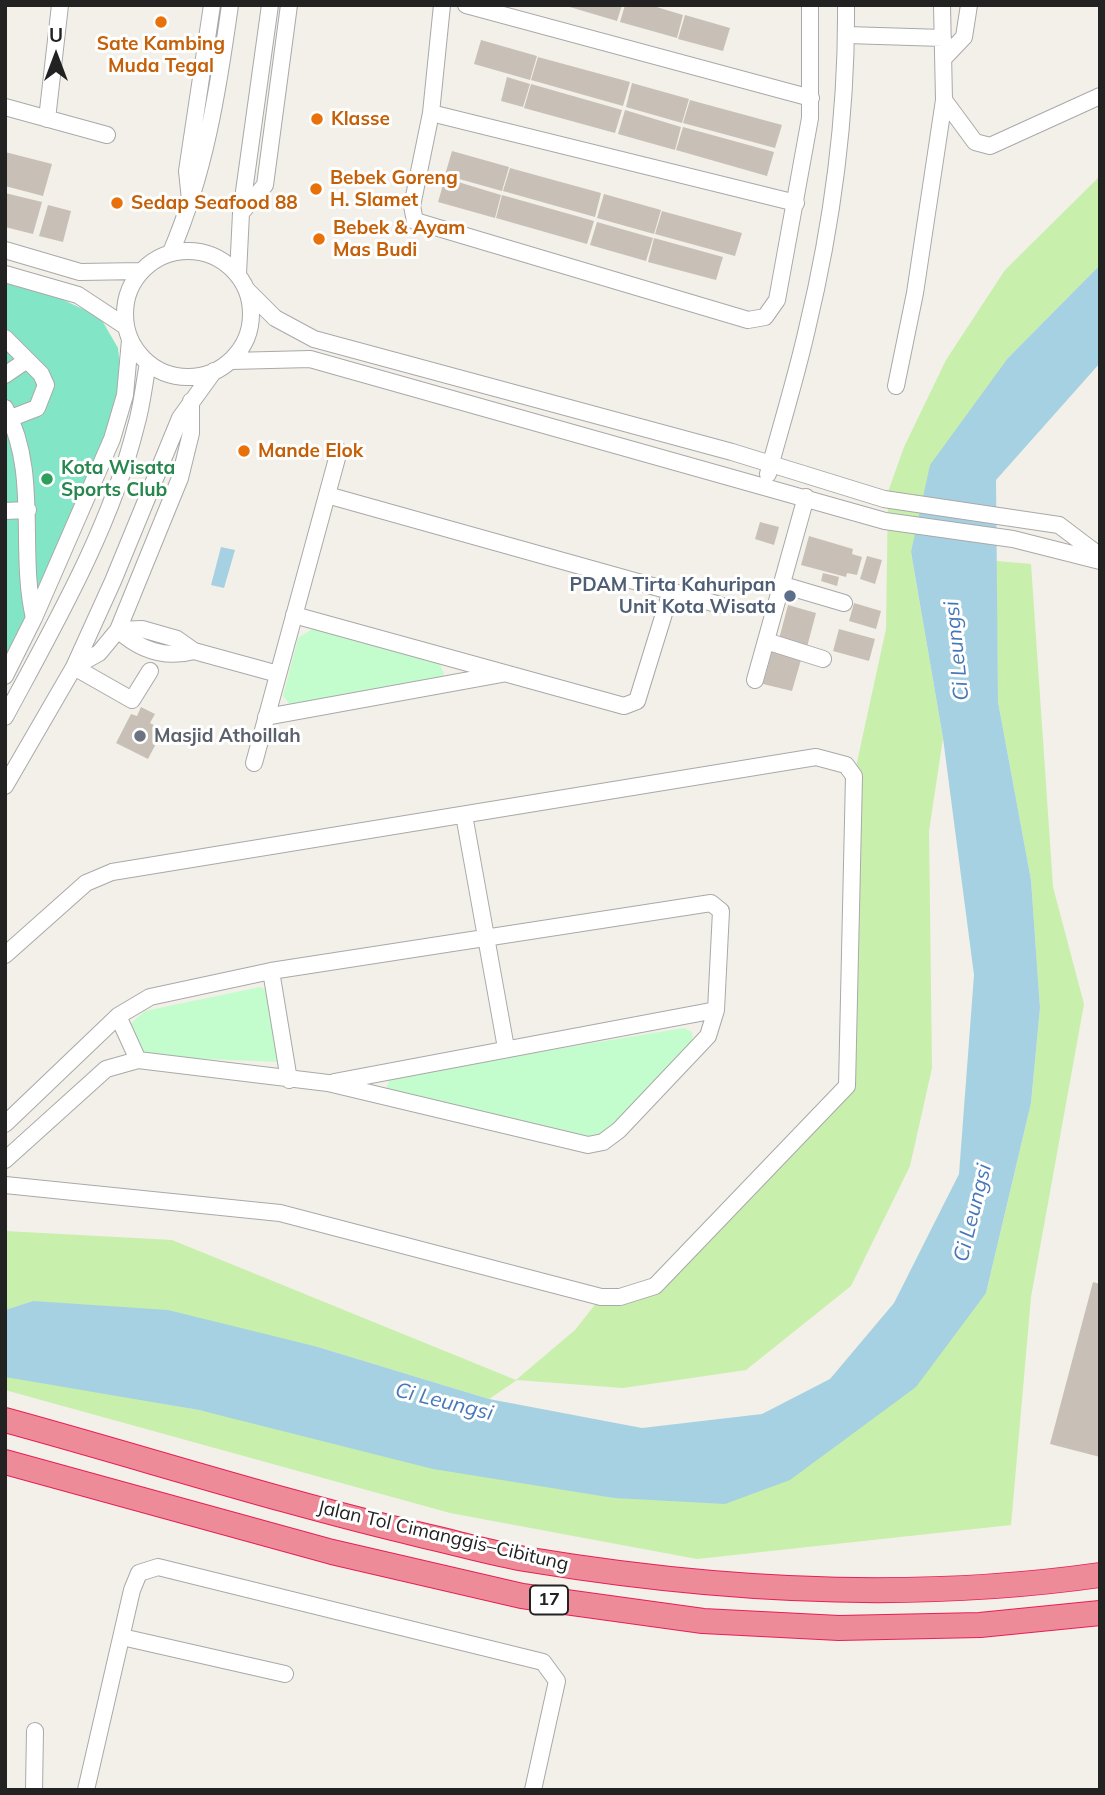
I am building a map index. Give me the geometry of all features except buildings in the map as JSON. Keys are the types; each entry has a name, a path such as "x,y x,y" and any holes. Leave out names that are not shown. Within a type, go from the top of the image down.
{"highway":[{"name":"Jalan Tol Cimanggis–Cibitung","path":"13,1422 341,1516 555,1563 705,1584 836,1591 978,1587 1100,1575"},
{"name":"Jalan Tol Cimanggis–Cibitung","path":"10,1463 332,1552 522,1597 703,1621 839,1628 980,1625 1100,1613"}],"street":[{"path":"47,119 59,5"},
{"path":"191,206 187,171 212,5"},
{"path":"171,252 191,206 208,142 230,5"},
{"path":"238,274 241,214 270,5"},
{"path":"241,214 265,185 289,5"},
{"path":"442,5 431,113 412,206 415,221 748,320 765,317 777,300 796,203 811,98 810,5"},
{"path":"466,5 811,98"},
{"path":"765,485 816,292 837,154 847,35 846,5"},
{"path":"896,386 915,293 944,100 942,5"},
{"path":"943,60 964,37 969,5"},
{"path":"847,35 943,38"},
{"path":"944,100 975,142 990,146 1100,96"},
{"path":"5,107 107,135"},
{"path":"431,113 796,203"},
{"path":"5,250 80,272 141,271"},
{"path":"5,274 78,295 127,333 148,363 180,377 214,371 230,361 243,346 250,328 252,309 247,290 238,274 224,261 207,253 189,250 171,252 141,271 131,285 124,311 127,333 125,396 112,439 34,618 5,676"},
{"path":"247,290 275,318 314,339 771,464 884,499 1017,517 1059,526 1100,558"},
{"path":"5,338 41,374 46,385 37,408 8,413 22,462 28,510 29,594 34,618"},
{"path":"230,361 310,359 765,485 885,521 1013,539 1100,558"},
{"path":"5,375 27,360"},
{"path":"5,717 54,626 116,491 136,426 148,363"},
{"path":"5,786 74,667 139,521 180,418 214,371"},
{"path":"74,667 99,653 118,630 180,478 191,432 191,401"},
{"path":"254,763 339,451"},
{"path":"327,495 720,605"},
{"path":"755,680 806,498"},
{"path":"5,510 28,510"},
{"path":"783,585 844,603"},
{"path":"294,615 624,706 637,701 671,592"},
{"path":"118,630 142,629 177,639 194,651 278,674"},
{"path":"766,641 823,659"},
{"path":"74,667 132,700 150,671"},
{"path":"266,717 508,673"},
{"path":"5,955 86,883 113,872 816,757 846,765 854,776 847,1086 656,1286 620,1297 601,1297 280,1213 5,1185"},
{"path":"464,815 506,1048"},
{"path":"5,1124 118,1016 150,997 271,971 711,903 721,911 716,1010 708,1036 619,1130 603,1142 588,1145 328,1083 138,1060 106,1069 5,1160"},
{"path":"271,971 289,1080"},
{"path":"328,1083 716,1010"},
{"path":"118,1016 138,1060"},
{"path":"86,1790 136,1577 144,1570 158,1567 543,1662 557,1681 533,1790"},
{"path":"122,1637 285,1674"},
{"path":"34,1790 35,1731"}],"green space":[{"path":"1100,176 1100,265 1008,358 911,552 943,738 929,831 932,1068 910,1166 851,1286 746,1370 623,1388 517,1380 489,1399 318,1347 33,1301 5,1310 5,1231 172,1240 516,1380 575,1330 601,1297 656,1285 847,1086 854,776 886,629 888,492 904,447 946,360 1005,270"},
{"name":"Kota Wisata Sports Club","path":"5,283 59,298 100,317 118,348 121,376 101,454 5,661"},
{"path":"996,561 1031,564 1053,887 1084,1004 1031,1297 1011,1525 697,1559 450,1513 5,1390 5,1377 11,1376 199,1410 614,1498 986,1293 1031,1103 1040,1008 1031,880 998,702"},
{"path":"312,629 440,664 444,674 440,679 291,706 283,696 298,638"},
{"path":"260,987 270,991 280,1062 127,1056 119,1034 145,1011"},
{"path":"684,1028 692,1032 693,1043 603,1137 593,1140 385,1092 390,1078 397,1075"}],"water":[{"name":"Ci Leungsi","path":"1100,265 1100,363 996,480 998,702 1031,880 1040,1008 1031,1103 986,1293 916,1387 790,1480 725,1504 614,1498 433,1469 199,1410 5,1377 5,1310 33,1301 168,1310 318,1347 489,1399 642,1428 762,1414 830,1379 894,1303 959,1174 974,975 943,738 911,552 930,465 1008,358"},
{"path":"221,547 235,550 224,588 211,585"}],"place":[{"name":"Sate Kambing Muda Tegal","path":"161,22"},
{"name":"Klasse","path":"317,119"},
{"name":"Bebek Goreng H. Slamet","path":"316,189"},
{"name":"Sedap Seafood 88","path":"117,203"},
{"name":"Bebek & Ayam Mas Budi","path":"319,239"},
{"name":"Mande Elok","path":"244,451"},
{"name":"Kota Wisata Sports Club","path":"47,479"},
{"name":"PDAM Tirta Kahuripan Unit Kota Wisata","path":"790,596"},
{"name":"Masjid Athoillah","path":"140,736"}]}
